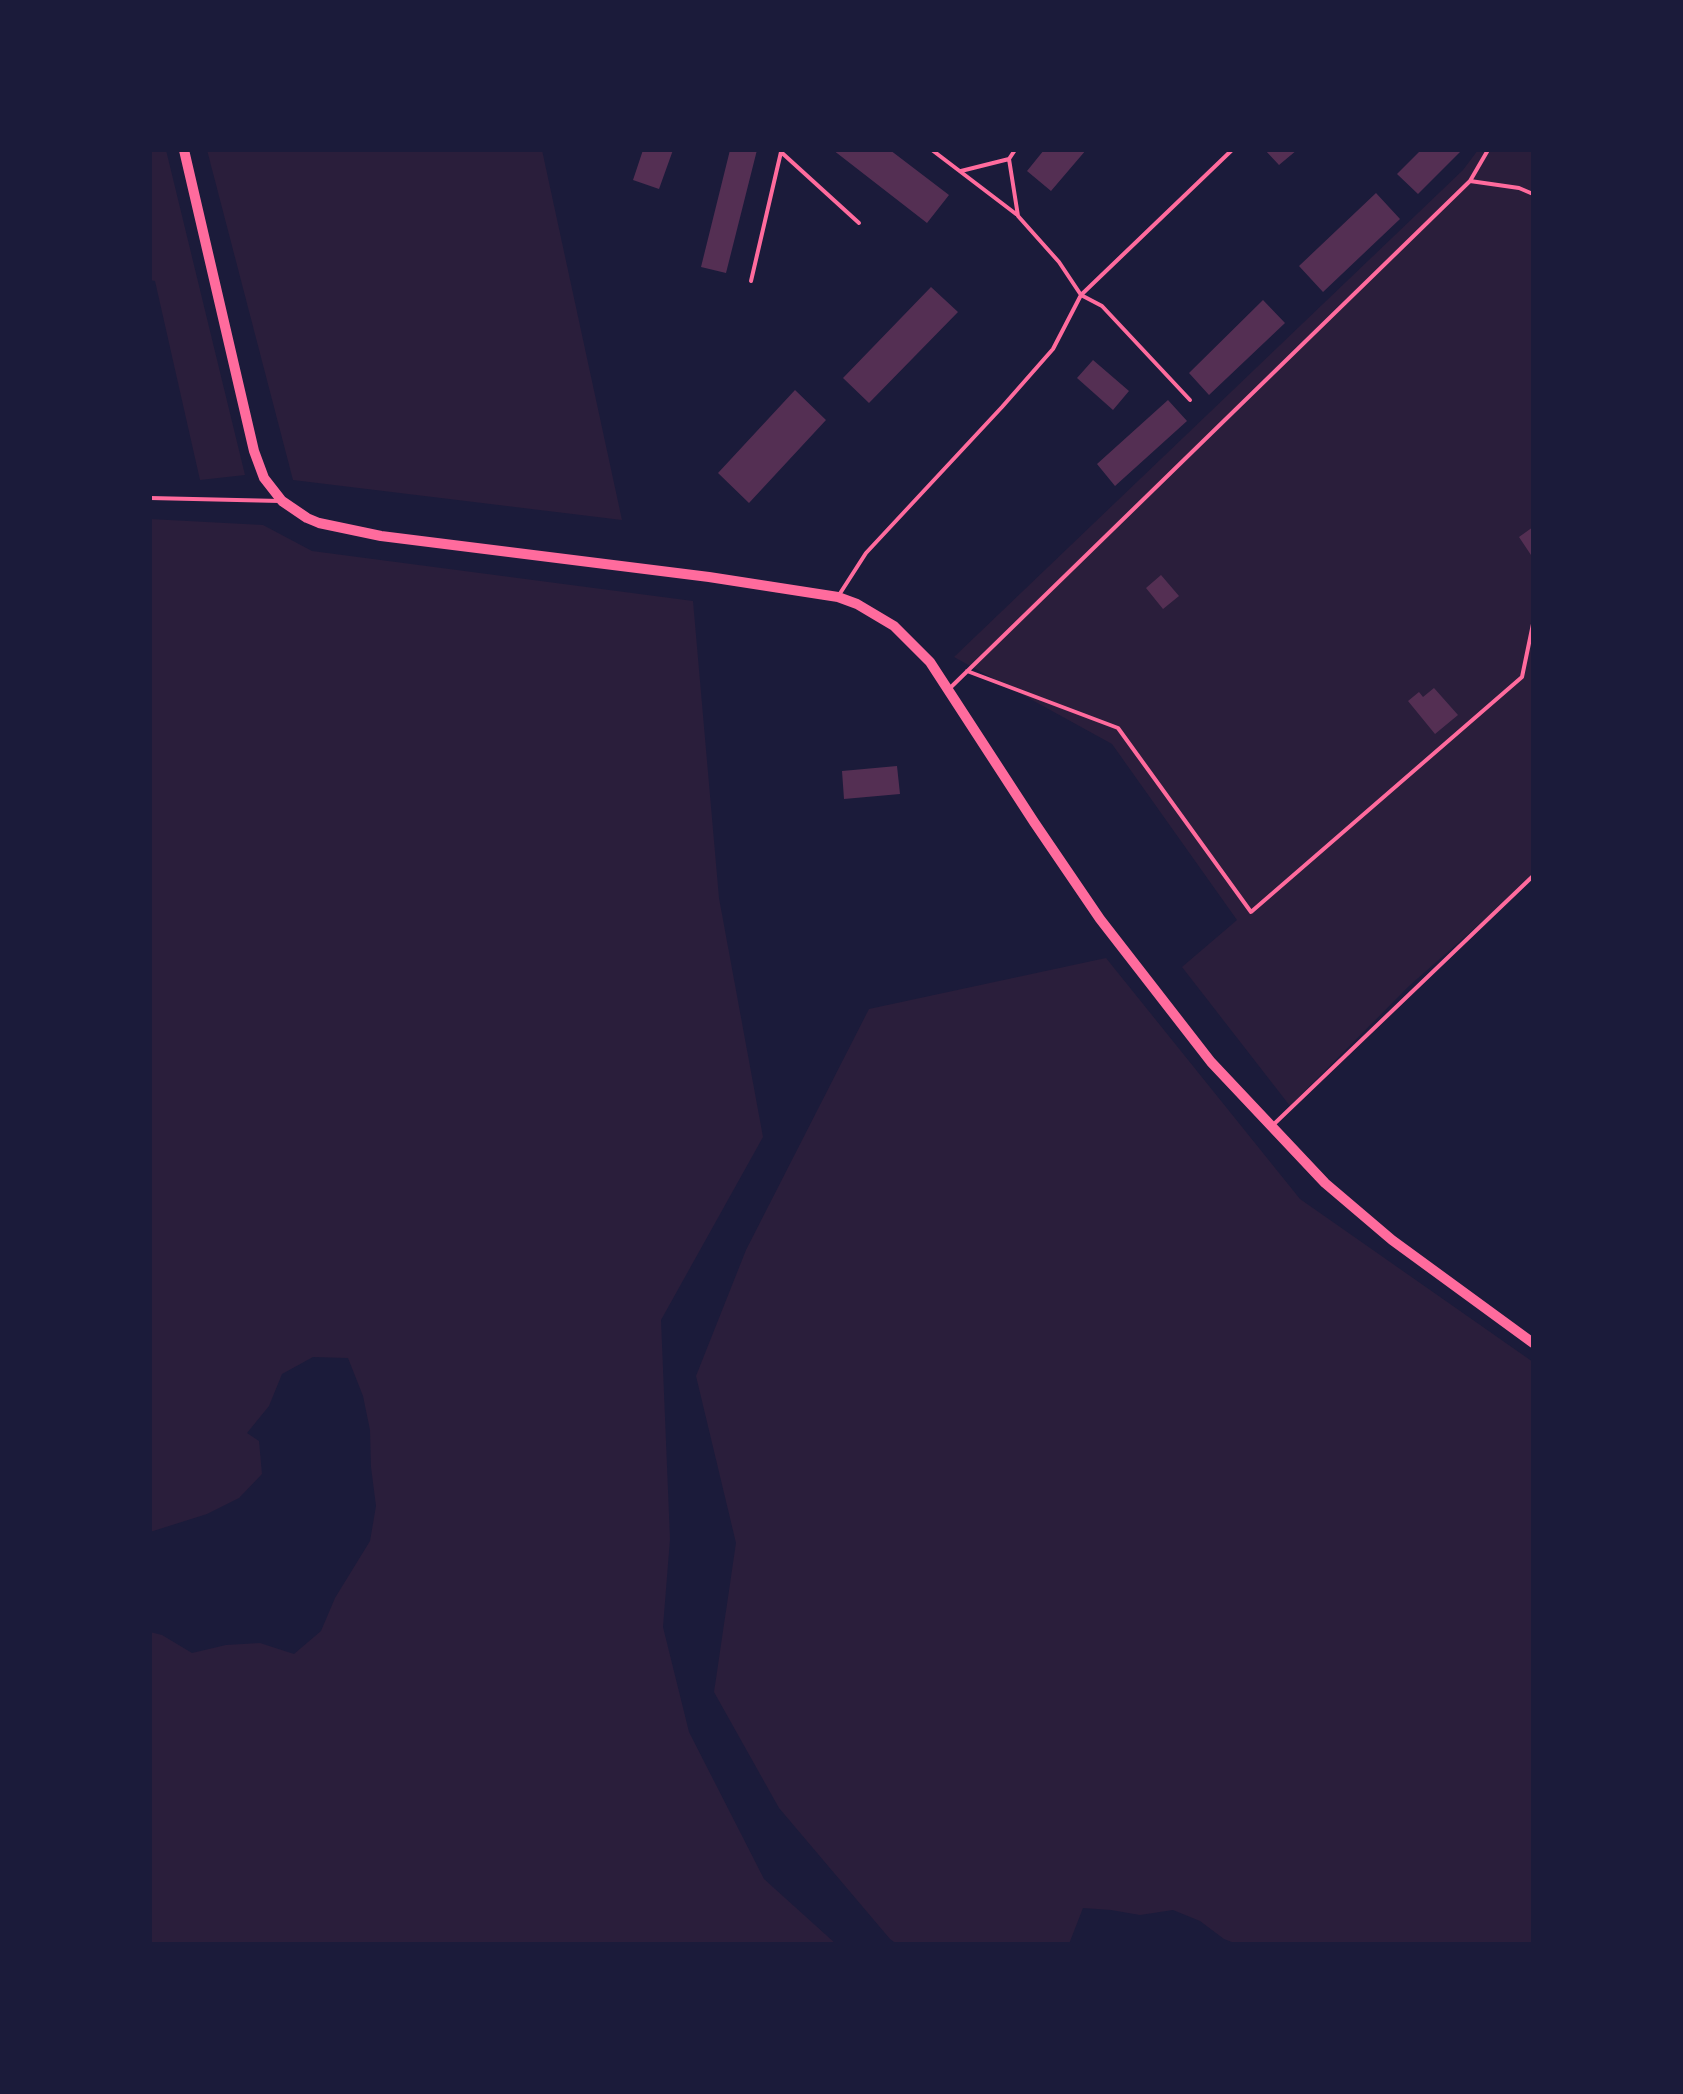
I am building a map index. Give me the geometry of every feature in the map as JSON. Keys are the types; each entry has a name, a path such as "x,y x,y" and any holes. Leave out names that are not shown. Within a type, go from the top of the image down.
{"street":[{"path":"184,150 254,451 264,478 282,501 307,518 355,532 709,577 838,597 857,604 894,626 930,662 1100,919 1211,1062 1325,1183 1392,1240 1533,1343"}],"lane":[{"path":"932,150 1018,216 1059,262 1081,295 1102,306 1190,400"},
{"path":"1015,150 1009,159 1018,216"},
{"path":"838,597 866,553 1053,349 1081,295 1232,150"},
{"path":"949,689 1470,181 1488,150"},
{"path":"751,281 782,151 859,223"},
{"path":"959,171 1009,159"},
{"path":"1470,181 1519,188 1533,194"},
{"path":"150,498 282,501"},
{"path":"967,671 1118,728 1251,912 1522,677 1533,624"},
{"path":"1272,1127 1533,876"}],"shaded area":[{"path":"150,150 166,150 245,475 200,480 155,281 150,280"},
{"path":"207,150 542,150 622,520 293,480"},
{"path":"1478,150 1533,150 1533,877 1409,986 1290,1106 1182,967 1237,920 1112,744 954,657 1463,170"},
{"path":"150,519 263,525 312,551 693,601 719,898 763,1137 661,1320 670,1539 663,1627 689,1732 764,1879 836,1944 150,1944 150,1632 162,1635 192,1653 226,1645 260,1643 294,1654 321,1631 335,1598 370,1541 376,1506 370,1430 363,1396 348,1358 313,1357 282,1374 269,1406 247,1433 259,1441 262,1474 239,1498 207,1514 150,1532"},
{"path":"1106,958 1300,1199 1533,1362 1533,1944 1237,1944 1224,1939 1200,1921 1173,1910 1140,1915 1083,1908 1069,1944 897,1944 779,1808 714,1692 736,1543 696,1376 746,1250 869,1009"}],"building":[{"path":"643,150 673,150 659,189 633,180"},
{"path":"730,150 757,150 726,273 701,267"},
{"path":"833,150 890,150 949,195 927,223"},
{"path":"1044,150 1086,150 1051,191 1027,171"},
{"path":"1265,150 1297,150 1279,165"},
{"path":"1421,150 1462,150 1418,194 1397,174"},
{"path":"1376,193 1400,219 1323,292 1299,266"},
{"path":"931,287 958,312 869,403 843,378"},
{"path":"1263,300 1285,323 1209,395 1189,373"},
{"path":"1093,360 1129,391 1113,410 1077,378"},
{"path":"795,390 826,420 749,503 718,473"},
{"path":"1168,400 1187,421 1115,486 1097,464"},
{"path":"1533,527 1533,558 1519,537"},
{"path":"1161,575 1179,596 1163,609 1146,588"},
{"path":"1434,688 1458,715 1435,734 1408,701 1419,692 1423,697"},
{"path":"897,766 900,794 844,799 842,771"}]}
